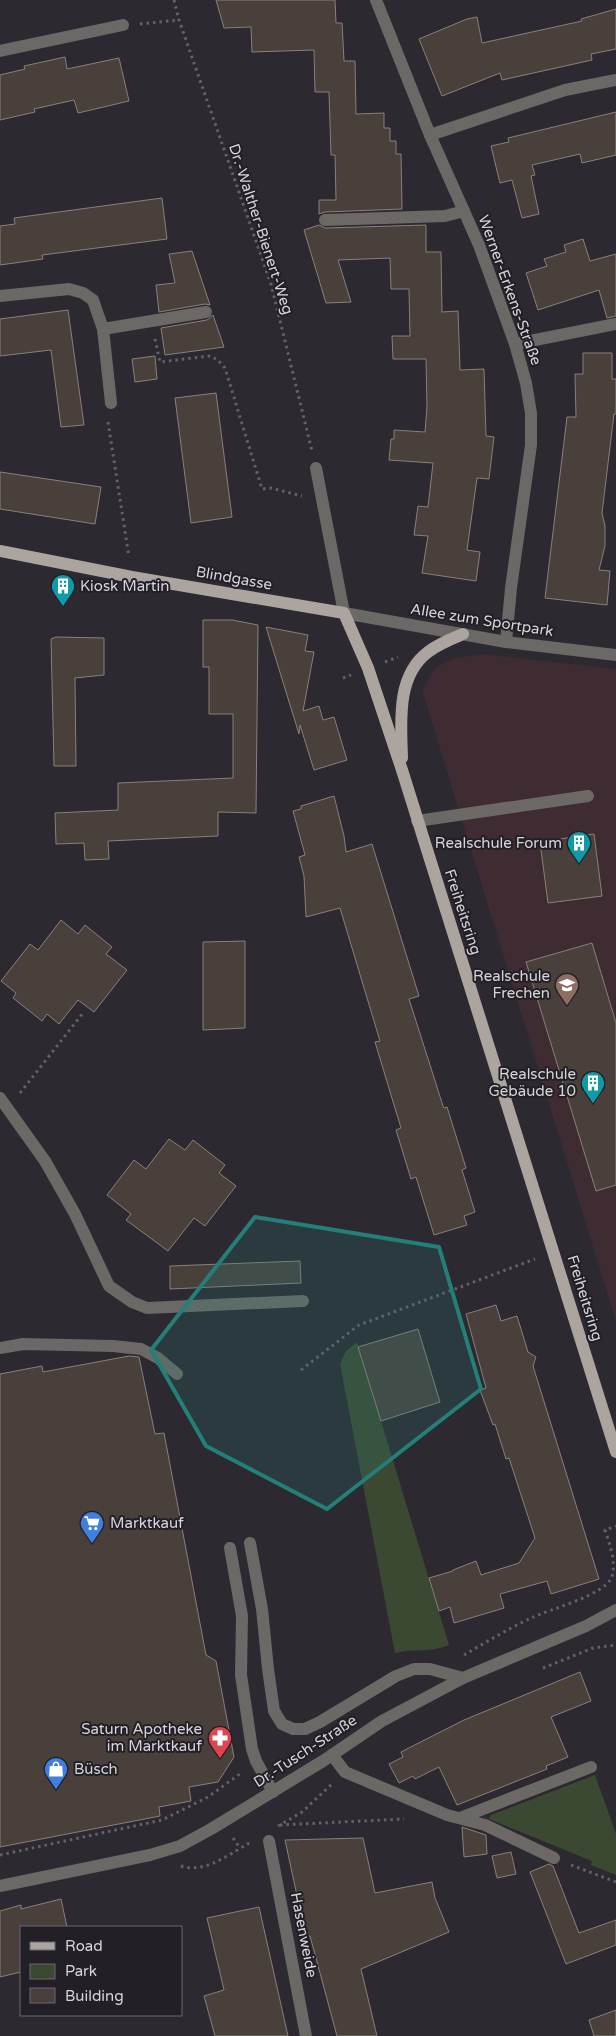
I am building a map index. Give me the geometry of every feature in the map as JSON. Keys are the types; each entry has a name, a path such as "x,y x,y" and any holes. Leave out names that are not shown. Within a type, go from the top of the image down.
{"main road":[{"name":"Blindgasse","path":"0,551 132,577 344,613"},
{"name":"Freiheitsring","path":"344,613 368,668 402,770 616,1452"},
{"path":"402,770 401,714 406,681 413,667 427,652 463,634"}],"street":[{"name":"Werner-Erkens-Straße","path":"376,0 430,135 479,245 515,344 531,413 531,445 511,588 506,642"},
{"path":"0,51 123,25"},
{"path":"430,135 565,90 616,80"},
{"path":"325,220 445,216 464,211"},
{"path":"0,296 69,289 83,293 93,300 103,329 111,404"},
{"path":"103,329 206,312"},
{"path":"515,344 616,324"},
{"path":"316,468 344,613"},
{"name":"Allee zum Sportpark","path":"344,613 506,642 616,655"},
{"path":"417,821 588,796"},
{"path":"4,1103 45,1161 75,1214 109,1286 132,1302 146,1308 303,1301"},
{"path":"0,1348 23,1344 113,1346 140,1349 158,1358 177,1374"},
{"path":"250,1543 262,1609 274,1712 282,1724 293,1729 304,1730 396,1676 414,1669 430,1669 463,1678"},
{"path":"230,1548 242,1616 241,1675 252,1749 256,1761 273,1792"},
{"name":"Dr.-Tusch-Straße","path":"0,1886 150,1855 180,1846 273,1792 332,1755 382,1720 463,1678 586,1626 616,1610"},
{"path":"332,1755 345,1772 447,1815 485,1825 554,1858"},
{"path":"460,1818 591,1767"},
{"name":"Hasenweide","path":"271,1835 306,2036"}],"path":[{"name":"Dr.-Walther-Bienert-Weg","path":"174,0 179,20 271,284 316,468"},
{"path":"123,25 179,20"},
{"path":"152,321 160,362 210,356 218,360 224,368 262,489 271,488 286,491 324,504"},
{"path":"111,404 108,420 132,577"},
{"path":"4,1103 83,1013"},
{"path":"301,1370 359,1325 554,1252"},
{"path":"605,1530 616,1526"},
{"path":"535,1670 593,1648 616,1645"},
{"path":"271,1835 278,1825 302,1812 345,1772"},
{"path":"278,1825 412,1819"},
{"path":"150,1855 191,1869 212,1863 254,1840"},
{"path":"554,1858 616,1882"}],"highlighted area":[{"path":"255,1217 439,1247 481,1389 327,1509 206,1446 151,1350"}],"shaded area":[{"name":"Realschule Frechen","path":"483,654 616,669 616,1322 422,690 433,671 441,664 455,658"}],"green space":[{"path":"357,1342 449,1645 428,1650 395,1653 340,1364 346,1351"},
{"path":"595,1775 616,1834 616,1875 591,1865 592,1861 489,1819 491,1815"}],"building":[{"path":"216,0 335,0 336,23 342,23 344,61 355,61 356,114 384,113 384,128 390,128 390,141 396,141 396,154 401,154 402,209 325,212 319,214 319,200 336,200 335,155 331,155 329,92 315,92 314,50 252,52 251,27 224,28"},
{"path":"616,9 616,49 591,54 592,60 502,80 500,73 442,96 419,39 467,19 477,17 482,43 582,21 581,19"},
{"path":"65,57 67,69 119,58 129,101 78,113 74,100 34,109 35,112 0,120 0,75 25,69 24,66"},
{"path":"616,112 616,155 582,163 580,154 532,165 535,175 531,176 539,214 522,218 512,180 500,183 491,146 509,142 508,138"},
{"path":"162,198 167,239 42,255 43,259 0,265 0,226 15,224 14,218"},
{"path":"319,225 325,228 426,225 426,252 441,252 442,312 458,311 460,370 484,369 486,436 494,437 489,479 477,478 467,550 480,552 476,581 422,573 428,536 414,535 418,506 428,507 433,463 389,460 394,430 425,432 427,407 426,359 393,359 392,336 410,336 409,289 391,289 390,258 338,260 351,302 326,303 304,230"},
{"path":"583,239 590,261 616,254 616,316 607,318 599,290 538,310 526,273 547,266 544,259 566,252 564,245"},
{"path":"192,251 210,305 205,304 159,312 156,285 175,283 169,254"},
{"path":"68,310 84,425 61,427 51,350 0,356 0,319"},
{"path":"213,315 224,347 165,355 161,328 207,320"},
{"path":"583,353 612,353 612,379 616,379 616,414 614,414 602,513 605,526 605,546 599,570 610,571 607,605 545,598 567,417 576,417 575,374 583,374"},
{"path":"155,356 157,379 135,382 132,359"},
{"path":"216,393 232,517 191,523 175,398"},
{"path":"0,472 101,487 95,524 0,509"},
{"path":"203,620 232,620 258,625 256,813 218,812 218,836 108,841 109,859 85,860 84,843 56,844 55,813 118,810 118,783 233,778 233,714 209,714 209,667 203,667"},
{"path":"266,627 308,635 305,651 314,652 303,711 319,706 323,720 334,717 347,760 314,770 300,725 299,734"},
{"path":"56,637 104,638 104,675 75,678 76,766 54,766 51,639"},
{"path":"334,796 346,852 372,844 419,996 409,999 443,1106 444,1108 447,1107 466,1168 462,1170 475,1212 464,1216 467,1225 434,1235 416,1177 411,1179 396,1130 401,1128 375,1042 380,1041 340,908 306,917 304,876 299,857 305,855 293,811 301,809 301,806"},
{"name":"Realschule Forum","path":"594,834 602,896 548,903 540,842"},
{"path":"61,920 78,934 85,925 112,947 106,954 127,970 94,1012 78,1000 59,1024 47,1014 42,1021 13,998 16,993 1,981 30,944 38,950"},
{"path":"245,941 245,1028 203,1030 203,942"},
{"name":"Realschule Gebäude 10","path":"592,943 616,1023 616,1185 596,1191 526,962"},
{"path":"169,1139 185,1150 193,1140 225,1165 219,1173 236,1186 205,1226 194,1218 168,1251 126,1220 131,1214 107,1195 134,1160 146,1169"},
{"path":"300,1261 301,1283 170,1289 170,1266"},
{"path":"496,1305 501,1321 517,1316 528,1352 536,1357 533,1366 599,1579 551,1594 547,1581 500,1594 504,1608 454,1623 450,1607 439,1611 429,1578 453,1571 476,1561 481,1575 519,1563 535,1538 509,1458 506,1459 495,1424 493,1425 480,1390 486,1388 466,1314"},
{"path":"418,1329 440,1402 381,1421 358,1347"},
{"name":"Marktkauf","path":"129,1356 139,1357 155,1434 164,1433 206,1655 216,1661 234,1757 218,1782 189,1787 191,1801 159,1807 160,1816 0,1847 0,1374 42,1366 43,1372"},
{"path":"580,1672 591,1701 551,1717 568,1757 546,1766 547,1769 457,1805 439,1767 415,1779 413,1776 399,1783 389,1764 403,1757 401,1752 464,1720"},
{"path":"462,1827 486,1835 487,1854 464,1857"},
{"path":"363,1838 375,1893 432,1882 435,1898 449,1932 361,1969 377,2036 337,2036 310,1936 306,1937 285,1840"},
{"path":"511,1852 516,1874 497,1878 492,1856"},
{"path":"549,1864 553,1866 579,1933 616,1920 616,1945 566,1964 530,1872"},
{"path":"61,1899 67,1926 20,1926 20,1972 0,1977 0,1911 21,1905 21,1909"},
{"path":"259,1907 288,2036 215,2036 204,1996 224,1990 207,1918"},
{"path":"616,2010 616,2036 594,2036 589,2020"}],"place":[{"name":"Kiosk Martin","path":"63,607"},
{"name":"Realschule Forum","path":"579,864"},
{"name":"Realschule Frechen","path":"567,1006"},
{"name":"Realschule Gebäude 10","path":"593,1104"},
{"name":"Marktkauf","path":"92,1544"},
{"name":"Saturn Apotheke im Marktkauf","path":"220,1759"},
{"name":"Büsch","path":"56,1790"}]}
